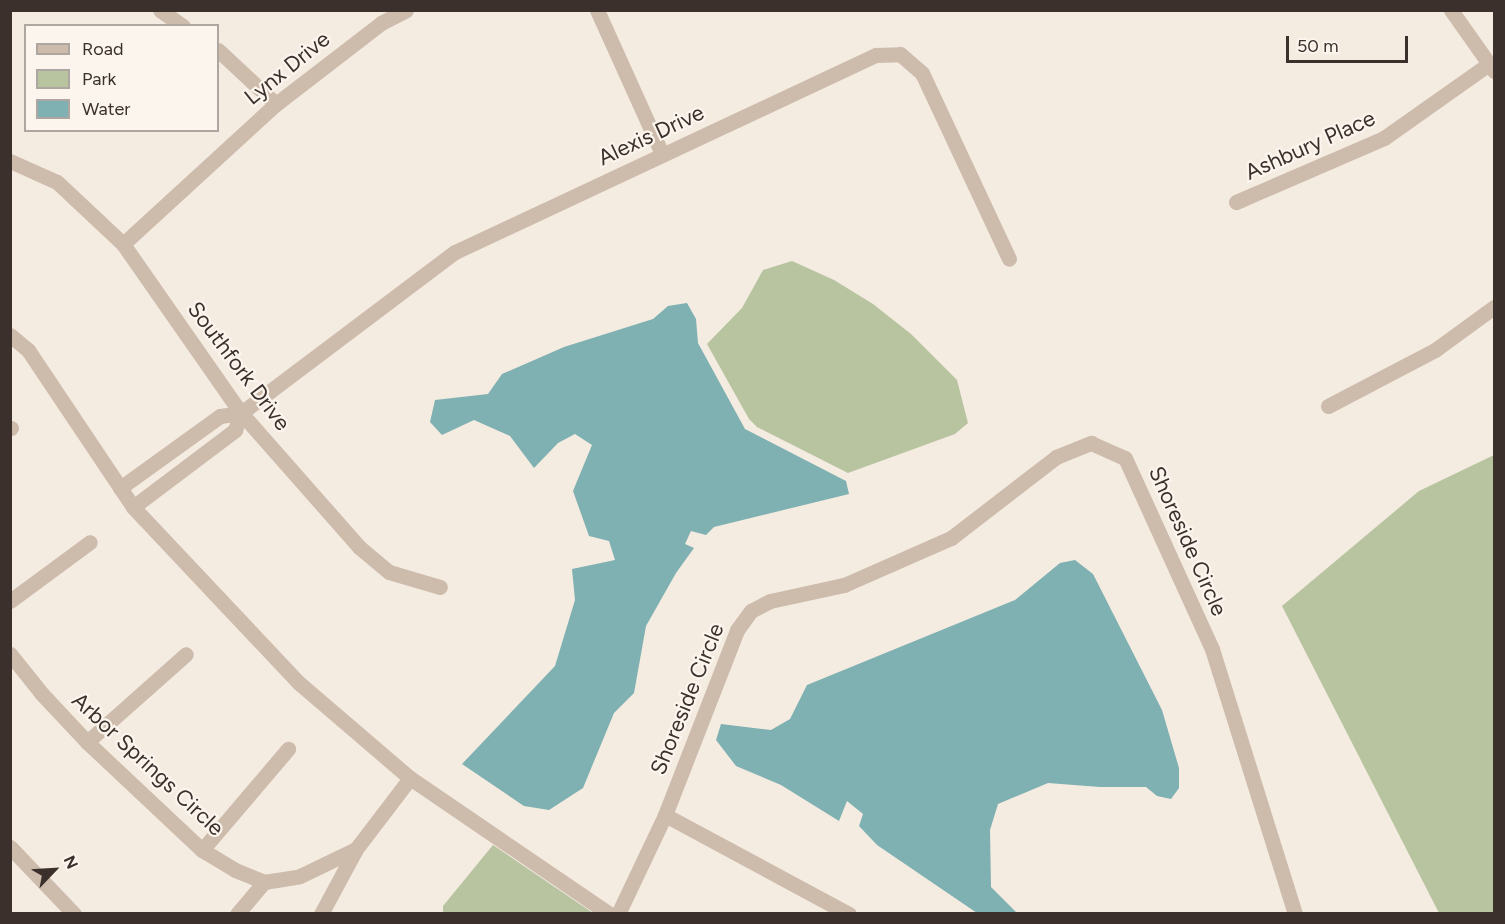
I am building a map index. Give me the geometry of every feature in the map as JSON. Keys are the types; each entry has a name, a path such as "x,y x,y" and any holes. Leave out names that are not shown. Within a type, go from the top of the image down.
{"street":[{"path":"160,10 180,24"},
{"name":"Lynx Drive","path":"123,244 276,104 381,22 406,10"},
{"path":"597,10 662,154"},
{"path":"1451,10 1492,68"},
{"path":"219,51 276,104"},
{"name":"Alexis Drive","path":"120,488 220,416 241,413 455,252 876,55 900,54 922,73 1009,259"},
{"name":"Ashbury Place","path":"1236,202 1384,138 1492,68"},
{"name":"Southfork Drive","path":"10,161 57,182 123,244 241,413 359,547 389,572 440,587"},
{"path":"1328,406 1435,350 1494,307"},
{"path":"10,334 28,350 133,507 299,683 410,778 609,914"},
{"name":"Alexis Drive","path":"133,507 235,430 241,413"},
{"name":"Shoreside Circle","path":"618,914 665,815 737,630 752,611 770,601 844,585 951,538 1056,457 1091,442 1125,458 1212,649 1295,914"},
{"path":"10,601 90,542"},
{"name":"Arbor Springs Circle","path":"10,654 42,694 87,742 202,850 235,870 264,882"},
{"path":"87,742 186,654"},
{"path":"202,850 288,750"},
{"path":"321,914 357,847 410,778"},
{"path":"665,815 849,914"},
{"path":"10,847 74,914"},
{"path":"237,914 264,882 300,876 357,847"}],"green space":[{"path":"792,261 834,280 873,304 911,334 957,380 968,423 955,434 848,473 757,427 749,419 707,344 742,308 763,270"},
{"path":"1494,455 1494,913 1439,913 1282,606 1419,491"},
{"path":"493,845 593,913 443,913 443,906"}],"water":[{"path":"687,303 696,319 698,343 745,429 846,481 849,494 714,527 706,535 691,531 685,544 694,548 676,573 646,626 634,693 614,713 583,788 549,810 524,806 462,764 555,666 575,600 572,569 615,560 609,541 589,536 573,491 592,445 575,434 558,443 534,468 510,436 474,420 442,435 430,422 435,400 488,394 502,374 564,347 653,319 668,306"},
{"path":"1075,560 1093,574 1162,710 1179,768 1179,788 1171,799 1157,796 1146,787 1100,787 1048,783 998,804 990,830 991,887 1017,913 977,913 877,845 859,826 863,814 847,801 839,821 781,785 736,766 716,740 721,724 771,730 790,719 807,685 1015,600 1060,563"}]}
